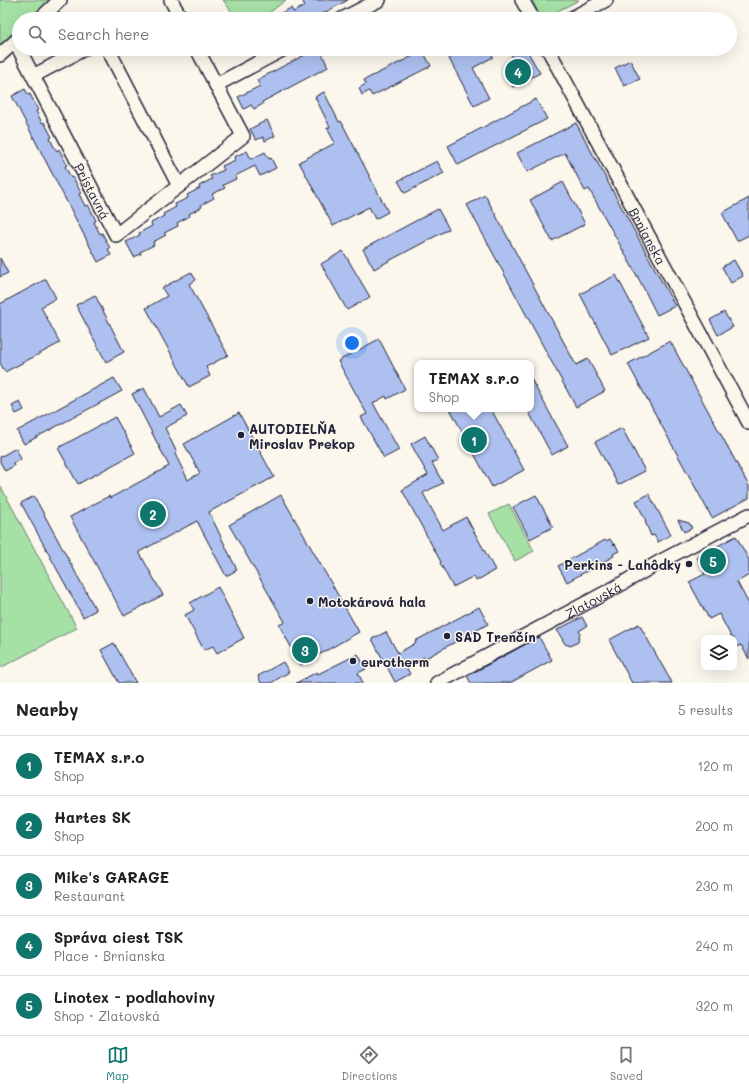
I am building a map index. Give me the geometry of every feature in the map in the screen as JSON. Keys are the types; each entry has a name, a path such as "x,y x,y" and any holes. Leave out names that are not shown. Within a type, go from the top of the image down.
{"street":[{"path":"47,12 60,0"},
{"path":"171,0 177,12"},
{"path":"356,12 379,0"},
{"path":"522,0 528,12"},
{"path":"583,12 606,0"},
{"path":"0,55 12,48"},
{"name":"Prístavná","path":"24,56 116,235 243,136 201,56"},
{"path":"33,76 71,56"},
{"path":"112,56 179,186"},
{"path":"216,85 271,56"},
{"name":"Brnianska","path":"552,56 749,423"},
{"name":"Zlatovská","path":"437,683 749,515"}],"green space":[{"path":"0,0 66,0 54,12 12,12 12,52 0,63"},
{"path":"223,0 286,0 270,12 232,12"},
{"path":"532,0 579,0 556,12 538,12"},
{"path":"0,485 77,628 0,668"},
{"path":"509,504 534,551 515,561 489,514"}],"building":[{"path":"302,0 348,0 326,12 293,12 305,6"},
{"path":"291,8 293,12 283,12"},
{"path":"303,56 323,56 328,67 262,102 263,104 254,109 251,105 244,109 238,97 260,86 257,80"},
{"path":"413,56 426,56 431,66 372,96 369,91 362,95 359,88 366,84 364,80"},
{"path":"448,56 492,56 473,68 489,98 474,106"},
{"path":"512,56 530,56 540,73 513,87 506,73 518,67"},
{"path":"630,60 640,79 624,86 615,68"},
{"path":"25,89 28,95 30,94 38,110 36,111 42,123 44,122 52,137 50,138 53,145 57,151 59,149 67,165 65,166 71,178 73,177 81,193 79,194 85,206 88,205 96,221 94,222 100,234 102,233 110,248 108,249 111,255 98,262 12,96"},
{"path":"324,92 339,122 341,121 388,212 375,219 369,207 333,226 299,162 335,143 327,128 330,127 315,97"},
{"path":"536,99 547,119 458,165 448,146"},
{"path":"267,120 275,136 265,141 263,137 256,140 250,129"},
{"path":"576,123 675,306 657,315 589,189 585,191 565,153 527,172 517,153"},
{"path":"247,151 251,159 265,152 269,159 271,158 276,168 260,176 255,166 235,176 236,179 223,185 225,188 212,194 214,198 189,214 190,216 177,223 178,226 164,233 166,235 153,242 154,245 140,252 141,254 134,257 126,242 140,235 139,233 152,226 151,223 176,207 175,204 188,198 187,195 212,179 210,176 224,170 222,166 235,160 234,157"},
{"path":"437,161 444,173 405,193 398,181"},
{"path":"563,182 585,224 552,241 530,200"},
{"path":"485,195 576,365 588,359 605,391 576,407 467,205"},
{"path":"749,198 749,235 737,241 722,213"},
{"path":"438,209 449,229 374,269 363,249"},
{"path":"343,251 370,297 347,310 321,264"},
{"path":"0,258 8,273 0,277"},
{"path":"734,260 743,276 731,283 722,267"},
{"path":"191,272 196,280 189,284 228,355 206,367 210,376 189,387 146,308 167,296 162,288"},
{"path":"616,275 649,337 612,355 580,294"},
{"path":"46,279 56,298 41,307 60,343 5,372 0,363 0,304"},
{"path":"95,295 124,352 106,362 76,305"},
{"path":"724,312 733,327 718,335 710,320"},
{"path":"379,339 405,389 387,399 386,396 373,403 399,450 384,458 361,417 367,414 338,361"},
{"path":"670,341 749,486 749,498 712,518 628,364"},
{"path":"114,378 122,391 24,444 17,431"},
{"path":"534,384 568,446 552,455 529,412 534,412"},
{"path":"144,388 159,417 181,405 187,416 165,428 177,453 175,454 188,480 200,473 184,444 239,413 274,477 209,512 237,570 226,576 197,521 139,552 163,595 124,616 70,517 109,496 110,498 169,466 132,394"},
{"path":"20,402 24,410 16,414 12,406"},
{"path":"452,412 493,412 524,470 492,487"},
{"path":"115,417 135,453 78,484 58,448"},
{"path":"622,428 645,471 618,485 595,442"},
{"path":"425,436 438,460 432,463 443,483 423,493 443,530 466,517 495,570 476,581 474,576 453,587 402,490 428,475 411,444"},
{"path":"16,448 21,459 13,463 14,466 5,471 0,462 0,457"},
{"path":"649,494 671,535 658,542 654,535 651,536 646,521 636,501"},
{"path":"281,495 359,632 301,665 279,625 285,622 229,525"},
{"path":"536,495 553,527 530,539 513,507"},
{"path":"34,496 96,610 83,617 21,503"},
{"path":"678,520 689,523 692,528 684,532"},
{"path":"736,536 749,560 749,575 737,582 749,604 749,659 741,645 737,647 737,635 730,635 719,614 709,619 689,582 705,574 697,557"},
{"path":"610,539 619,551 613,554 614,556 567,582 558,566 605,540"},
{"path":"218,587 244,638 217,653 213,646 204,650 185,615 194,610 190,603"},
{"name":"SAD Trenčín","path":"479,607 488,624 424,659 424,657 406,667 410,674 395,682 372,639 386,632 398,653 416,643 415,641"},
{"path":"582,617 587,626 579,631 578,642 571,646 565,644 557,630"},
{"path":"639,624 672,683 632,683 609,640"},
{"path":"539,637 552,660 510,683 471,683 467,676"},
{"path":"114,643 136,683 119,683 101,650"},
{"name":"eurotherm","path":"358,654 366,669 358,673 363,683 296,683 317,672 318,674"},
{"path":"283,662 289,672 271,683 261,683 258,676"}],"place":[{"name":"Správa ciest TSK","path":"518,72"},
{"name":"AUTODIELŇA Miroslav Prekop","path":"241,435"},
{"name":"TEMAX s.r.o","path":"474,440"},
{"name":"Hartes SK","path":"153,514"},
{"name":"Linotex - podlahoviny","path":"713,561"},
{"name":"Perkins - Lahôdky","path":"689,564"},
{"name":"Motokárová hala","path":"310,601"},
{"name":"SAD Trenčín","path":"447,636"},
{"name":"Mike's GARAGE","path":"305,650"},
{"name":"eurotherm","path":"353,661"}]}
